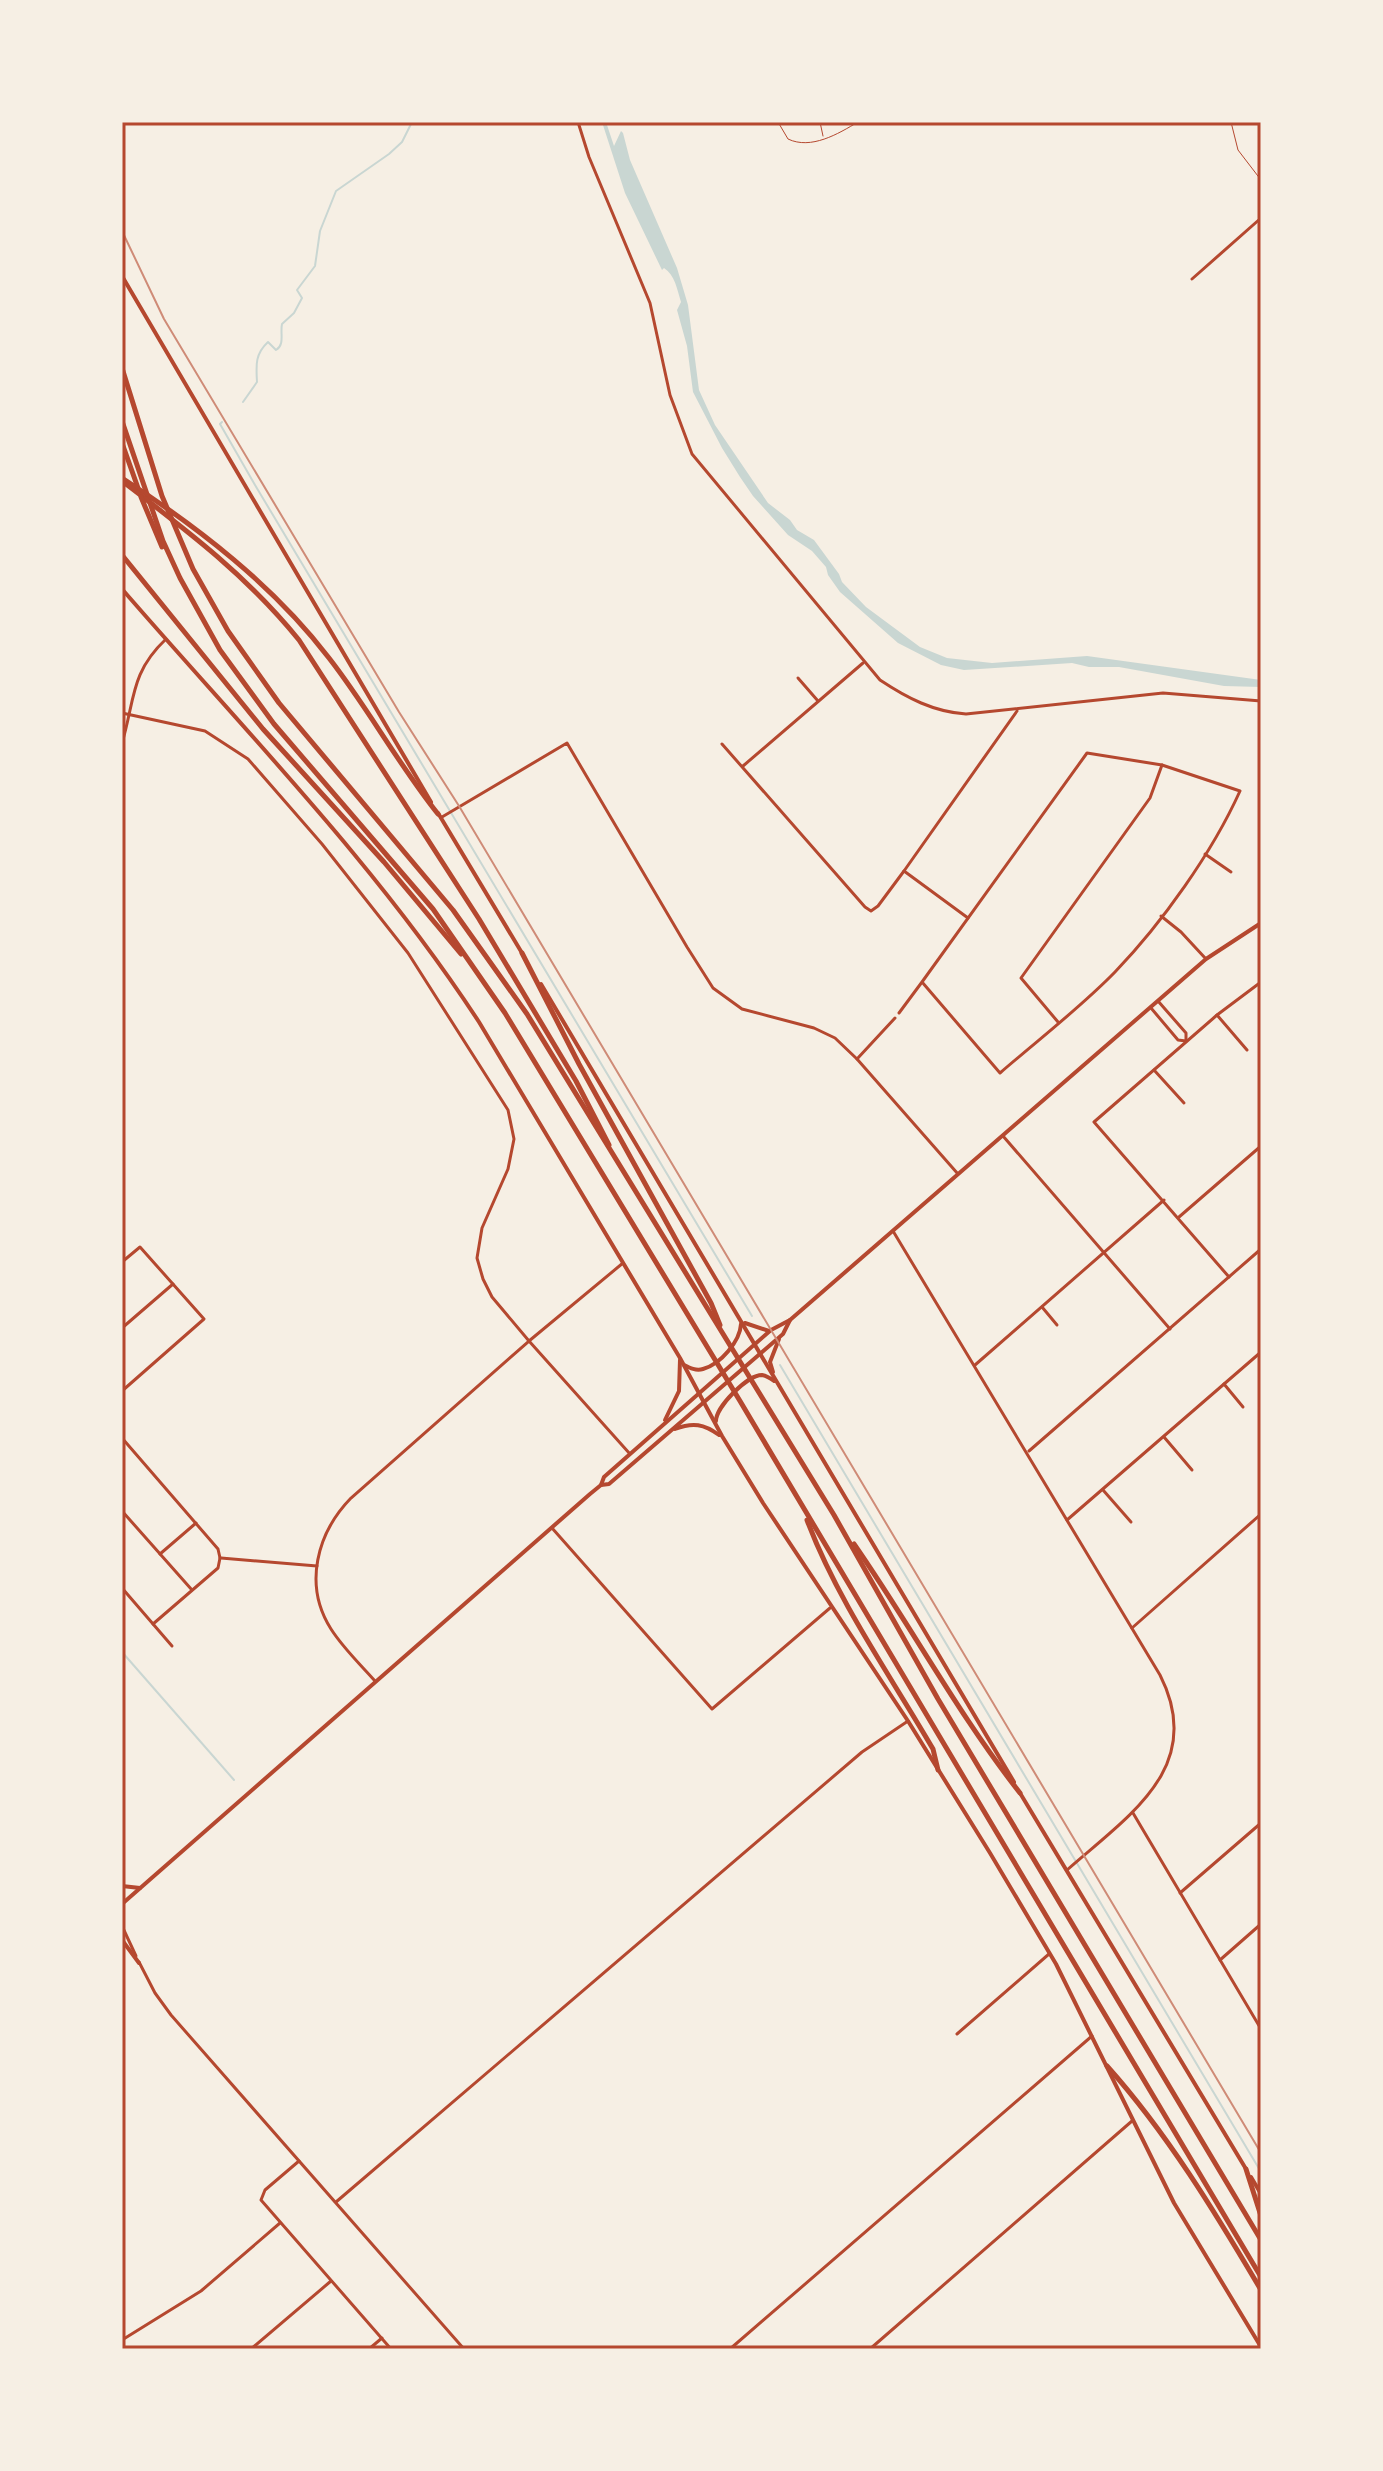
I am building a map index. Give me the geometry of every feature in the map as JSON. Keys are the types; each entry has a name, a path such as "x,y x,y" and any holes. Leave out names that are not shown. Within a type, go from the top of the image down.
{"highway":[{"path":"122,368 162,496 189,560 228,631 267,688 427,878 481,948 534,1025 834,1515 909,1625 975,1734 1020,1793"},
{"path":"122,421 152,514 180,578"},
{"path":"122,443 150,522 220,650 251,695 433,909 484,983 580,1134 1261,2277"},
{"path":"122,480 287,608 322,648 440,816"},
{"path":"122,555 263,729 384,862 484,983"},
{"path":"234,564 299,640 339,698 486,931 576,1081 623,1170"},
{"path":"522,953 579,1064 711,1303 726,1340"},
{"path":"802,1508 814,1540 849,1605 933,1749 938,1770"},
{"path":"834,1515 938,1699 1261,2240"},
{"path":"1107,2066 1138,2101 1217,2217 1261,2290"},
{"path":"1246,2169 1261,2216"}],"main road":[{"path":"122,276 1020,1793 1261,2194"},
{"path":"122,589 383,888 453,982 680,1358 722,1436 830,1608 908,1721 1049,1954 1174,2203 1261,2347"},
{"path":"122,1904 601,1485 604,1477 698,1392 769,1331 790,1320 1206,959 1261,923"},
{"path":"776,1382 770,1362 790,1320"},
{"path":"741,1321 769,1331"},
{"path":"683,1365 694,1370 709,1366 739,1339 741,1321"},
{"path":"601,1485 609,1484 783,1334"},
{"path":"659,1428 679,1391 680,1358"},
{"path":"716,1424 721,1405 753,1377 767,1376 776,1382"},
{"path":"669,1431 684,1425 702,1425 722,1436"},
{"path":"122,1886 140,1888"},
{"path":"122,1940 139,1963"}],"street":[{"path":"578,122 589,157 650,303 670,395 692,454 880,680 901,694 929,706 966,714 1017,711 1163,693 1261,701"},
{"path":"1192,279 1261,218"},
{"path":"122,743 124,713 142,669 148,657 166,639"},
{"path":"743,766 863,663"},
{"path":"798,678 818,701"},
{"path":"722,744 871,911 904,871 1017,711"},
{"path":"124,713 205,731 248,759 322,844 408,953 508,1110 514,1139 508,1169 482,1228 477,1258 483,1279 492,1297 630,1454"},
{"path":"440,816 567,743 713,988 732,1003 756,1015 798,1023 828,1033 857,1059 958,1174"},
{"path":"899,1013 1087,753 1162,765 1240,791 1224,826 1205,854 1161,916 1113,974 1000,1073 922,982"},
{"path":"1058,1022 1021,978 1150,798 1162,765"},
{"path":"1205,854 1231,872"},
{"path":"904,871 968,918"},
{"path":"1161,916 1206,959"},
{"path":"1229,1277 1094,1122 1217,1015 1261,982"},
{"path":"1158,1001 1186,1033 1186,1041"},
{"path":"1151,1008 1178,1040 1186,1041"},
{"path":"1217,1015 1247,1050"},
{"path":"857,1059 895,1018"},
{"path":"1154,1070 1184,1103"},
{"path":"1003,1136 1170,1329"},
{"path":"1179,1217 1261,1146"},
{"path":"975,1365 1164,1200"},
{"path":"893,1231 1166,1685 1172,1706 1175,1728 1172,1750 1154,1790 1133,1813 1067,1870"},
{"path":"122,1262 140,1247 204,1319 122,1391"},
{"path":"1028,1453 1261,1249"},
{"path":"376,1682 328,1625 317,1593 317,1566 323,1537 342,1508 529,1341 623,1263"},
{"path":"122,1328 173,1284"},
{"path":"1042,1307 1057,1325"},
{"path":"1067,1520 1261,1352"},
{"path":"1224,1384 1243,1407"},
{"path":"1164,1437 1192,1470"},
{"path":"122,1438 218,1549 220,1558 218,1568 153,1624"},
{"path":"1103,1490 1131,1522"},
{"path":"122,1511 192,1590"},
{"path":"1132,1628 1261,1514"},
{"path":"160,1554 196,1523"},
{"path":"552,1528 712,1709 830,1608"},
{"path":"220,1558 317,1566"},
{"path":"122,1588 172,1646"},
{"path":"336,2202 861,1752 908,1721"},
{"path":"1133,1813 1260,2026"},
{"path":"1180,1893 1261,1823"},
{"path":"1220,1960 1261,1924"},
{"path":"122,1926 155,1993 171,2015 464,2349"},
{"path":"957,2034 1049,1954"},
{"path":"730,2349 1092,2036"},
{"path":"870,2349 1132,2121"},
{"path":"299,2161 261,2195 264,2205 391,2349"},
{"path":"122,2340 201,2291 280,2223"},
{"path":"251,2349 331,2281"},
{"path":"369,2349 382,2338"}],"lane":[{"path":"778,122 783,133 796,143 804,144 823,139 858,122"},
{"path":"820,122 823,139"},
{"path":"1231,122 1238,150 1261,180"}],"shaded area":[{"path":"602,122 606,122 614,146 621,131 623,133 630,160 677,268 688,305 699,390 715,425 768,503 790,520 797,530 814,540 842,582 866,607 920,647 947,658 992,663 1087,656 1261,680 1261,687 1224,686 1119,667 1089,667 1072,663 964,670 941,665 898,643 840,592 826,567 812,551 788,535 753,496 722,448 693,392 687,346 677,310 681,302 675,283 668,271 662,270 625,193"}],"waterway":[{"path":"243,402 257,382 261,351 268,342 276,350 279,348 282,324 294,313 302,298 297,290 315,266 320,231 336,191 389,154 402,142 412,122"},
{"path":"222,422 220,424 255,485 752,1316"},
{"path":"780,1365 1261,2172"},
{"path":"122,1652 234,1780"}],"railway":[{"path":"122,231 164,319 399,712 459,806 1261,2153"}]}
